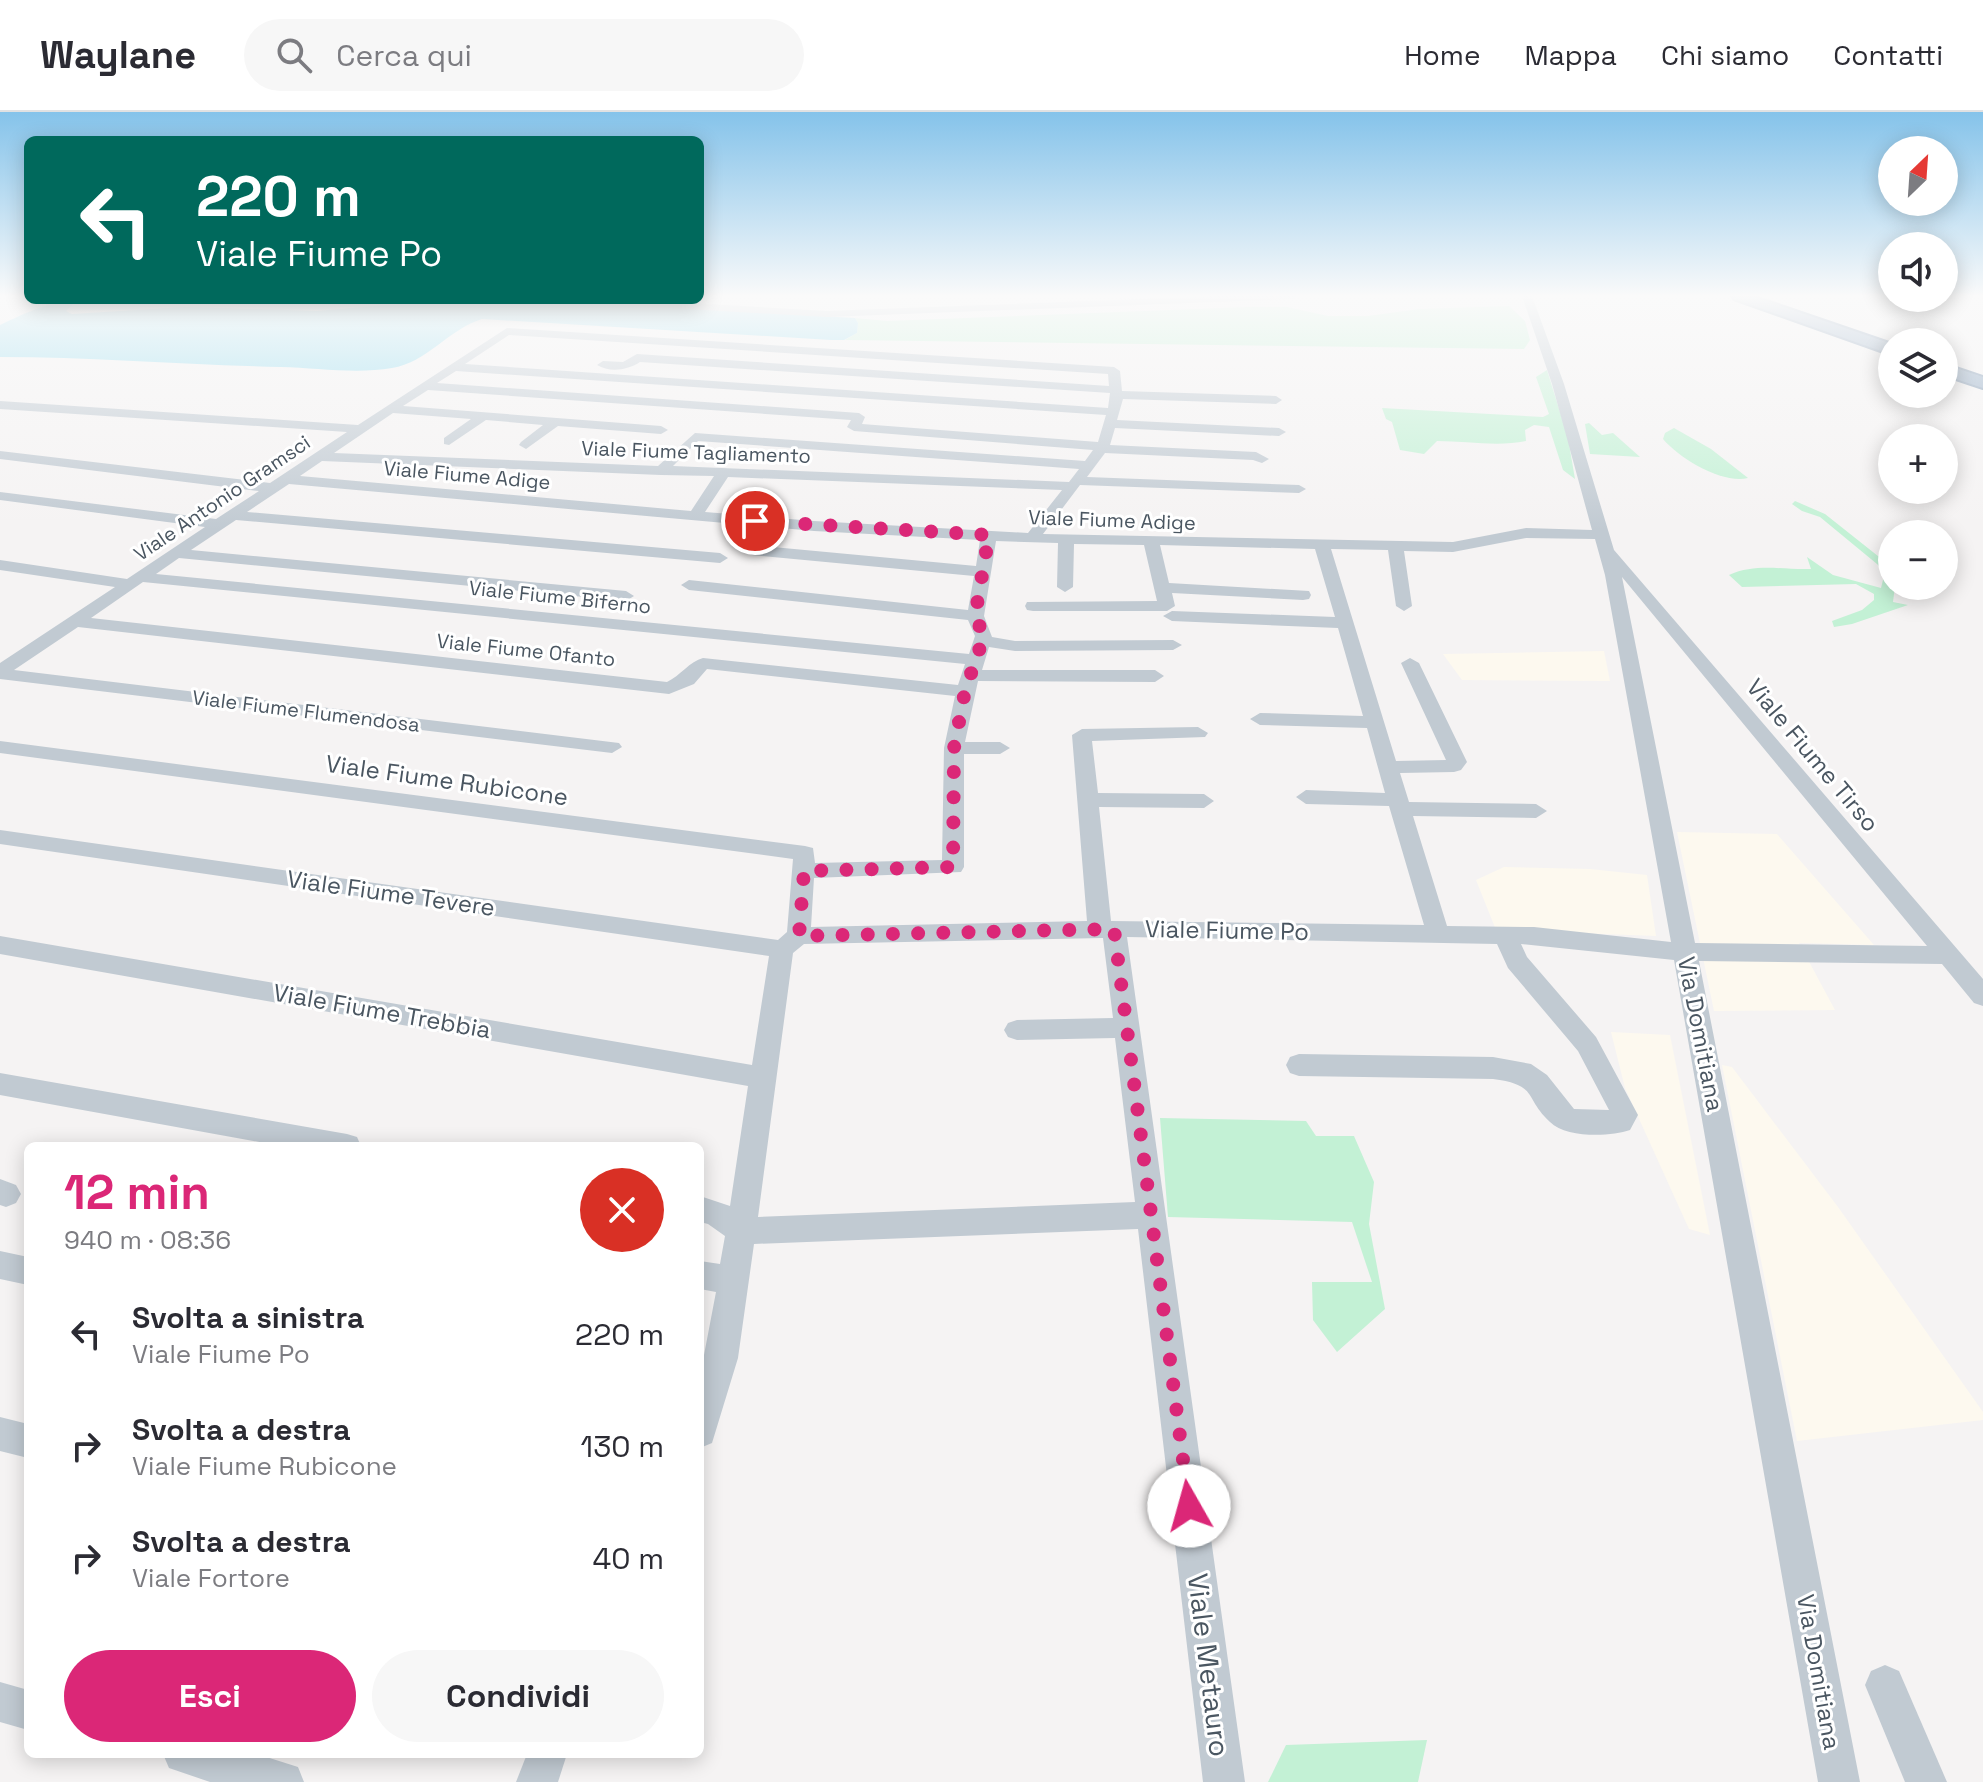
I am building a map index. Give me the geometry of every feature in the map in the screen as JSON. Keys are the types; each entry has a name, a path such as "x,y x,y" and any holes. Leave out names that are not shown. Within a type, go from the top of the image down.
{"street":[{"name":"Viale Antonio Gramsci","path":"0,673 443,374"},
{"path":"543,374 1279,432"},
{"path":"855,374 1116,393 1276,400"},
{"name":"Viale Antonio Gramsci","path":"1114,374 1116,393"},
{"name":"Via Domitiana","path":"1554,374 1613,575 1839,1782"},
{"path":"426,386 859,417 854,427 1102,448 1256,456 1262,459"},
{"path":"1032,538 1102,448 1116,393"},
{"path":"0,405 360,429"},
{"path":"390,409 661,430"},
{"path":"449,441 484,416"},
{"path":"526,445 556,421"},
{"path":"608,437 620,427"},
{"path":"661,471 695,437 1088,465"},
{"name":"Viale Fiume Adige","path":"0,455 280,483 814,526 1032,538 1453,547 1526,533 1603,540"},
{"name":"Viale Fiume Tagliamento","path":"319,457 661,471 1299,489"},
{"path":"695,515 724,472"},
{"path":"0,496 226,520 720,558"},
{"path":"704,1418 722,1358 764,1078 804,871 953,867 954,748 973,667 984,636 975,616 989,535"},
{"path":"1065,587 1066,539"},
{"name":"Viale Fiume Tirso","path":"1603,540 1945,955 1983,996"},
{"path":"1033,606 1167,606 1151,541"},
{"path":"1395,545 1404,606"},
{"path":"1322,546 1438,934"},
{"path":"752,550 983,572"},
{"path":"176,553 626,596"},
{"name":"Viale Fiume Biferno","path":"0,565 973,667"},
{"path":"689,585 975,616"},
{"path":"1160,587 1303,595"},
{"path":"1172,616 1345,623"},
{"name":"Viale Fiume Ofanto","path":"74,621 669,688 687,680 703,663 973,667"},
{"path":"973,667 1015,646 1173,645"},
{"path":"0,648 28,652"},
{"path":"1388,767 1454,766 1458,758 1410,663"},
{"path":"973,667 1155,676"},
{"name":"Viale Fiume Flumendosa","path":"0,673 612,747"},
{"path":"1260,719 1375,722"},
{"name":"Viale Metauro","path":"1198,733 1082,735 1107,930 1127,1028 1153,1215 1224,1782"},
{"name":"Viale Fiume Rubicone","path":"0,747 805,853 804,871"},
{"path":"954,748 1000,748"},
{"path":"1306,797 1536,811"},
{"path":"1088,800 1204,801"},
{"name":"Viale Fiume Tevere","path":"0,837 790,942"},
{"name":"Viale Fiume Po","path":"790,942 1107,930 1506,936 1685,952 1945,955"},
{"path":"1299,1065 1493,1068 1522,1072 1538,1083 1559,1114 1570,1121 1620,1122 1624,1115 1621,1105 1587,1044 1525,973 1506,936"},
{"name":"Viale Fiume Trebbia","path":"0,945 764,1078"},
{"path":"1017,1030 1127,1028"},
{"path":"0,1084 325,1142"},
{"path":"704,1210 715,1212 742,1231 1153,1215"},
{"path":"0,1265 24,1270"},
{"path":"704,1276 734,1281"},
{"path":"0,1434 24,1440"},
{"path":"1885,1685 1926,1782"},
{"path":"0,1702 24,1709"},
{"path":"197,1758 283,1782"},
{"path":"537,1782 546,1758"}],"shaded area":[{"path":"1604,651 1610,681 1462,680 1443,654"},
{"path":"1677,832 1777,834 1874,945 1799,943 1835,1010 1714,1011"},
{"path":"1504,867 1590,869 1647,875 1656,936 1496,930 1476,880"},
{"path":"1611,1032 1670,1035 1710,1235 1689,1229 1625,1088"},
{"path":"1722,1065 1732,1067 1838,1207 1983,1412 1983,1420 1797,1441"}],"green space":[{"path":"1548,374 1568,438 1575,479 1563,470 1549,427 1534,425 1525,430 1526,441 1515,443 1437,441 1424,454 1400,450 1392,422 1386,419 1382,408 1543,417 1549,414 1536,377"},
{"path":"1589,423 1602,435 1613,433 1640,457 1590,454 1585,424"},
{"path":"1674,428 1711,449 1748,478 1714,474 1691,462 1663,439 1665,433"},
{"path":"1795,501 1825,514 1878,556 1878,565 1820,517 1792,504"},
{"path":"1807,557 1833,575 1878,587 1878,600 1893,600 1908,605 1834,627 1832,621 1862,610 1874,600 1874,594 1856,584 1742,587 1729,575 1759,568 1811,569"},
{"path":"1160,1118 1306,1121 1316,1136 1354,1136 1374,1182 1369,1224 1385,1309 1337,1352 1313,1320 1312,1282 1372,1282 1352,1222 1168,1217"},
{"path":"1427,1740 1418,1782 1268,1782 1286,1745"}],"route":[{"path":"755,521 989,535 975,616 984,636 965,691 954,748 953,867 804,871 799,936 1114,929 1189,1506"}]}
